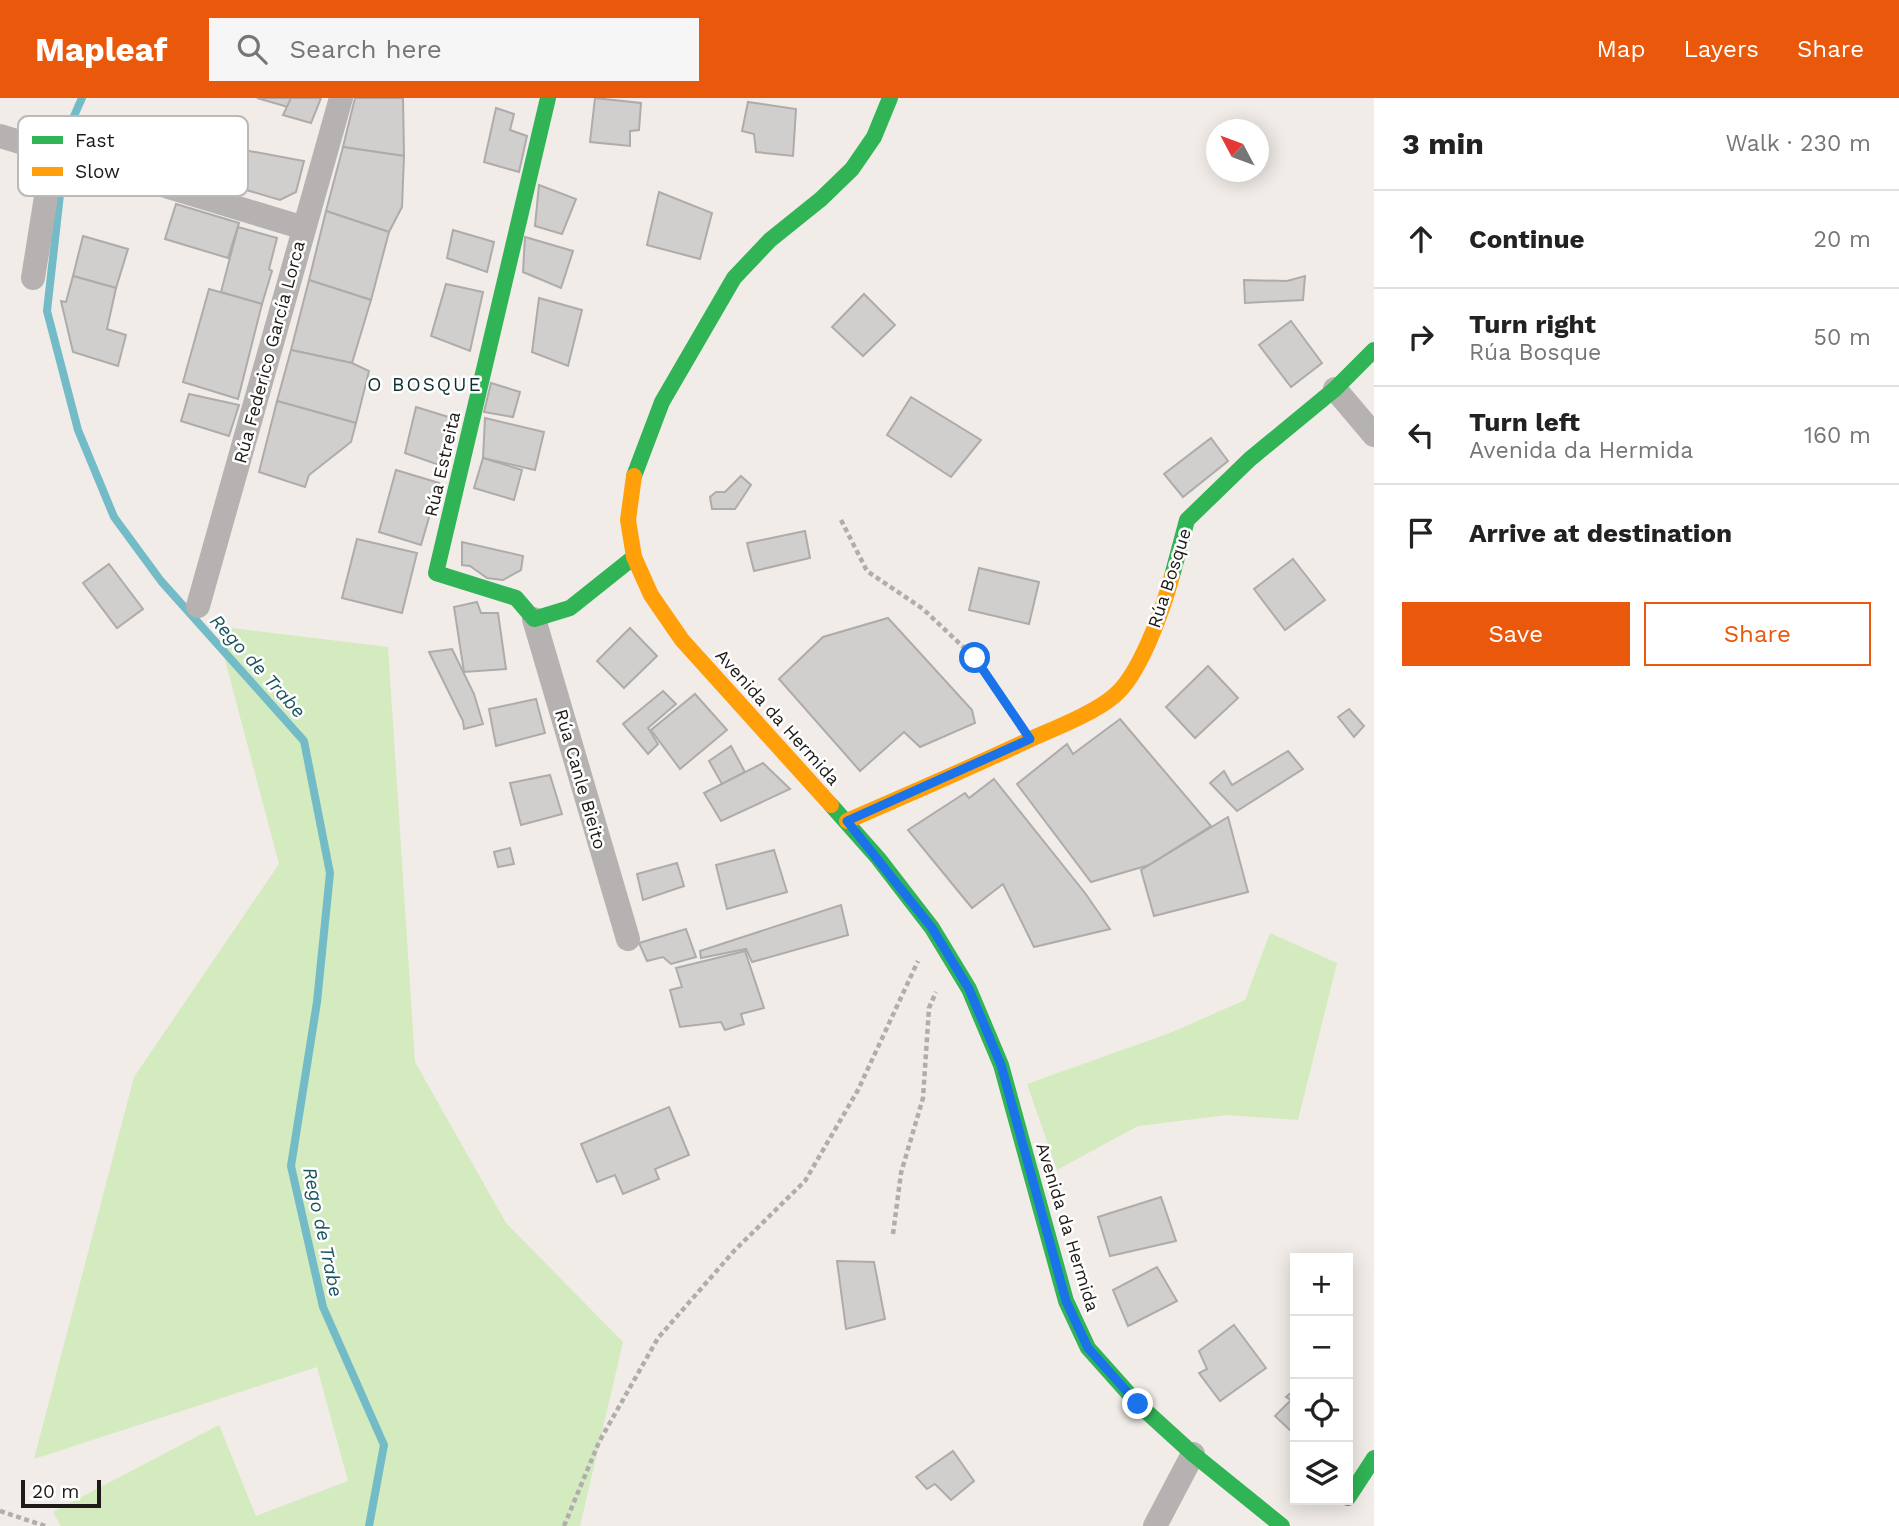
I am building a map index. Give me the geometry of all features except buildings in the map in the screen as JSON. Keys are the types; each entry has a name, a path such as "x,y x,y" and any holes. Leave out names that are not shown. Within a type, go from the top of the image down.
{"main road":[{"name":"Rúa Estreita","path":"534,619 516,598 436,573 548,98"},
{"name":"Avenida da Hermida","path":"890,98 874,137 852,169 821,200 770,240 734,278 662,402 635,471 628,520 634,557 651,595 682,640 847,821 932,928 969,989 1001,1065 1066,1301 1088,1348 1138,1404 1193,1454 1283,1526"},
{"name":"Rúa Bosque","path":"847,821 1073,720 1115,696 1136,667 1164,606 1187,520 1250,459 1335,390 1374,350"},
{"path":"534,619 570,608 634,557"},
{"path":"1353,1490 1374,1458"}],"street":[{"name":"Rúa Federico García Lorca","path":"198,606 341,98"},
{"path":"0,136 18,142"},
{"path":"33,278 46,196"},
{"path":"197,196 304,228"},
{"path":"1335,390 1374,435"},
{"name":"Rúa Canle Bieito","path":"534,619 628,939"},
{"path":"1155,1526 1193,1454"}],"path":[{"path":"841,520 867,571 923,609 975,658 1030,739"},
{"path":"564,1526 599,1442 658,1338 734,1251 805,1181 858,1090 932,928"},
{"path":"893,1234 901,1173 923,1098 929,1008 951,959"},
{"path":"0,1511 45,1526"}],"green space":[{"path":"216,626 388,647 415,1062 506,1223 623,1342 580,1526 61,1526 53,1512 219,1425 256,1516 348,1481 317,1367 34,1459 134,1077 279,864"},
{"path":"1270,933 1337,963 1298,1120 1227,1115 1138,1126 1057,1170 1027,1084 1170,1033 1245,1000"}],"waterway":[{"name":"Rego de Trabe","path":"74,116 82,98"},
{"name":"Rego de Trabe","path":"60,196 47,311 78,430 114,517 161,581 304,741 330,873 317,1002 291,1166 323,1307 384,1445 369,1526"}],"traffic: fast":[{"path":"548,98 436,573 516,598 534,619 570,608 634,557"},
{"path":"634,476 662,402 734,278 770,240 821,199 852,169 874,137 890,98"},
{"path":"1172,576 1187,520 1250,459 1335,389 1374,350"},
{"path":"831,805 878,858 932,928 969,989 1001,1065 1066,1301 1088,1348 1138,1404 1193,1454 1282,1526"},
{"path":"1353,1490 1374,1458"}],"traffic: slow":[{"path":"634,476 628,520 634,557 651,595 682,640 831,805"},
{"path":"847,821 1064,725 1114,696 1124,686 1141,658 1157,623 1172,576"}],"district":[{"name":"O BOSQUE","path":"425,384"}],"route":[{"path":"975,658 1030,739 847,821 932,928 969,989 1001,1065 1066,1301 1088,1348 1138,1404"}]}
